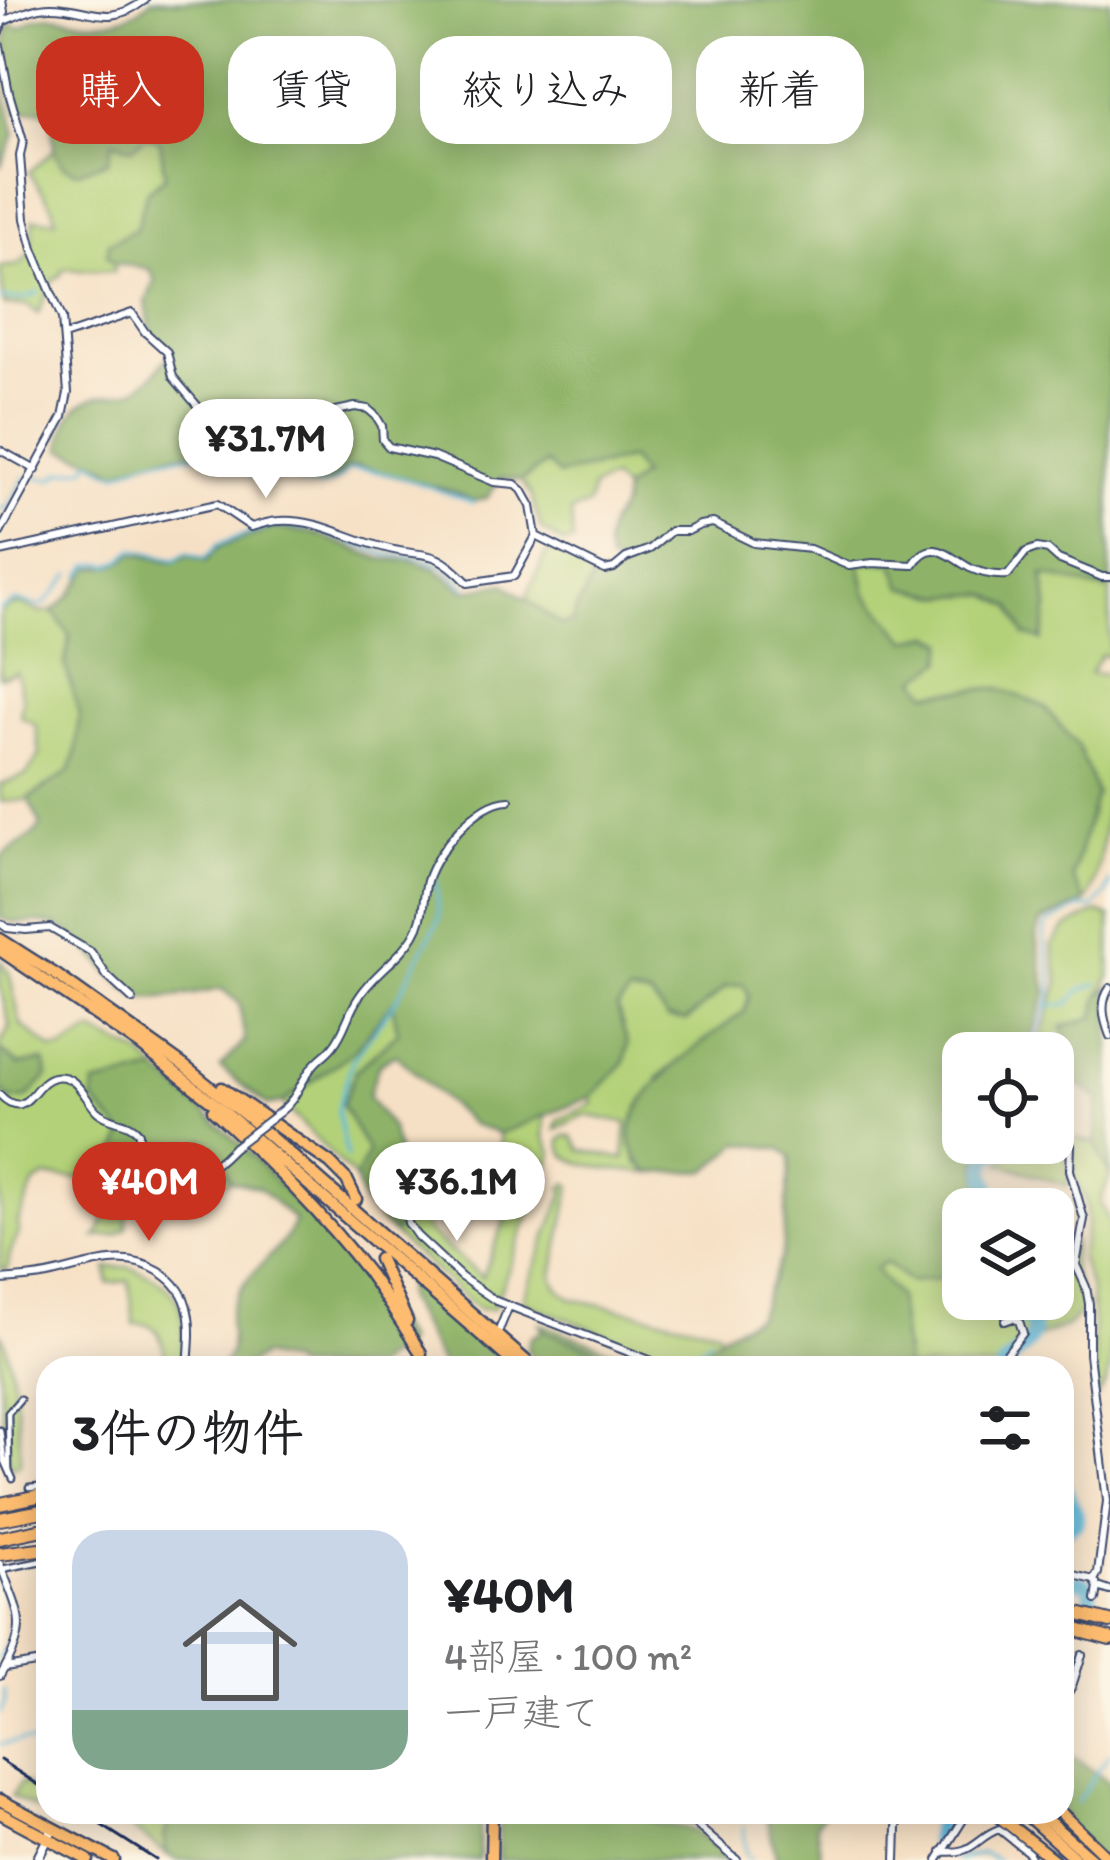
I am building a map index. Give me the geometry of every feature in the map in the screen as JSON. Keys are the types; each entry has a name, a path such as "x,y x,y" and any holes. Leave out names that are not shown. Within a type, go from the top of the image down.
{"highway":[{"path":"0,1504 36,1494"},
{"path":"0,1519 36,1512"},
{"path":"0,1538 36,1530"},
{"path":"1,1562 36,1550"},
{"path":"1074,1613 1110,1622"},
{"path":"1074,1629 1110,1639"}],"main road":[{"path":"0,938 163,1049 314,1208 371,1278 421,1353"},
{"path":"0,950 249,1118 521,1356"},
{"path":"178,1067 225,1090 330,1163 356,1198"},
{"path":"178,1067 505,1356"},
{"path":"380,1259 423,1356"},
{"path":"0,1800 36,1823"},
{"path":"0,1813 114,1860"},
{"path":"37,1824 88,1860"},
{"path":"491,1860 492,1824"},
{"path":"1008,1824 1054,1860"},
{"path":"1036,1824 1077,1860"},
{"path":"1052,1824 1093,1860"},
{"path":"1072,1824 1110,1860"}],"street":[{"path":"0,32 2,0"},
{"path":"4,21 48,6 106,17 132,10 145,0"},
{"path":"0,46 23,141 25,219 62,318 68,393 63,417 0,532"},
{"path":"0,551 217,504 251,527 273,520 295,521 386,549 437,557 468,584 514,576 536,536 531,506 515,484 494,482 434,457 389,447 368,409 355,407 255,428 220,423 206,416 173,377 167,352 132,313 64,336"},
{"path":"0,450 36,470"},
{"path":"536,536 605,570 650,549 671,531 713,523 754,543 810,549 849,566 873,562 913,565 926,551 944,551 973,569 1008,575 1026,552 1037,548 1110,577"},
{"path":"0,1095 10,1104 20,1104 47,1079 56,1076 76,1083 105,1117 135,1127 140,1139 133,1181 140,1192 191,1182 288,1106 311,1067 335,1045 356,1000 414,935 425,912 425,886 432,868 453,837 497,801 509,800"},
{"path":"0,923 26,930 50,928 91,952 107,976 133,1000"},
{"path":"1110,988 1104,1004 1110,1036"},
{"path":"1072,1164 1084,1219 1076,1265 1089,1304 1089,1354 1107,1501 1096,1600"},
{"path":"426,1174 405,1202 408,1223 461,1277 509,1306 639,1356"},
{"path":"0,1280 43,1276 112,1260 150,1266 182,1292 189,1313 188,1356"},
{"path":"497,1335 509,1306"},
{"path":"1005,1356 1023,1334 1019,1321 1006,1321"},
{"path":"9,1470 8,1413 20,1400"},
{"path":"0,1430 4,1460 14,1479"},
{"path":"29,1488 36,1489"},
{"path":"3,1672 21,1631 1,1562 36,1561"},
{"path":"1074,1576 1110,1591"},
{"path":"1074,1680 1082,1655"},
{"path":"3,1672 36,1664"},
{"path":"695,1824 737,1860"},
{"path":"896,1860 899,1824"},
{"path":"940,1856 960,1824"},
{"path":"940,1856 969,1850 1000,1829 1029,1853 1030,1860"},
{"path":"38,1860 51,1833"}],"green space":[{"path":"151,0 1110,0 1110,587 1105,590 1043,575 1048,607 1042,640 1025,635 1012,607 987,594 943,596 903,587 894,563 860,561 866,593 907,640 932,635 946,642 943,661 917,679 928,693 999,688 1043,706 1078,746 1096,793 1072,877 1085,903 1042,921 1036,937 1047,992 1033,1032 942,1032 942,1164 978,1164 987,1188 942,1188 942,1278 909,1282 885,1262 875,1269 898,1297 905,1356 697,1356 721,1335 757,1316 782,1254 791,1157 782,1149 740,1143 707,1171 651,1173 634,1151 631,1128 640,1105 658,1083 745,1011 749,995 743,984 726,986 687,1020 667,1018 651,997 629,994 617,1008 628,1044 625,1061 591,1097 499,1134 471,1124 395,1054 379,1064 368,1096 390,1126 399,1154 378,1201 396,1214 400,1226 392,1233 364,1204 355,1179 368,1152 342,1105 356,1070 398,1033 392,1003 354,1051 282,1103 267,1105 220,1067 245,1041 239,1003 222,989 148,998 125,987 67,931 47,923 0,918 0,858 41,825 28,799 69,772 76,754 79,714 65,664 70,636 53,611 89,568 113,565 133,553 173,562 188,555 206,561 217,548 274,528 314,533 381,559 413,561 434,568 466,591 504,583 561,625 573,622 594,577 611,577 623,566 609,562 605,546 609,525 622,506 624,490 641,475 630,459 559,475 546,463 521,481 501,478 486,499 474,501 356,466 322,485 293,479 273,461 252,453 170,455 118,472 62,449 75,410 97,397 135,389 170,354 166,343 151,334 146,302 155,280 149,269 115,263 107,256 109,243 136,229 147,191 165,177 160,144 204,144 204,36 36,36 36,110 18,112 6,42 11,24 20,28 43,17 96,22 130,15"},
{"path":"0,72 15,135 0,167"},
{"path":"53,144 112,144 108,161 77,172 63,166"},
{"path":"107,144 160,144 165,178 147,191 137,229 107,256 115,263 114,271 63,269 38,314 28,305 4,305 0,267 18,265 30,254 34,219 56,220 53,207 29,172 54,150 63,166"},
{"path":"631,459 641,475 624,490 611,479 592,488 588,505 571,512 573,542 564,544 541,529 531,495 521,481 547,463 560,475"},
{"path":"556,550 594,577 573,622 561,625 526,599 545,555"},
{"path":"860,560 894,563 903,587 943,596 987,594 1012,607 1025,635 1048,607 1043,574 1104,590 1110,587 1110,656 1101,655 1090,673 1110,675 1107,795 1099,860 1085,903 1072,877 1096,793 999,688 928,693 917,679 932,635 907,641 866,593"},
{"path":"21,604 42,613 53,611 70,636 65,664 79,714 76,754 69,772 26,800 0,802 0,785 26,775 40,755 36,725 20,716 23,699 16,672 0,677 0,614 6,607"},
{"path":"1098,912 1110,917 1110,976 1095,1017 1074,1039 1074,1032 1043,1032 1059,981 1052,945 1065,928"},
{"path":"0,960 9,973 21,1025 53,1050 92,1032 139,1053 158,1071 95,1086 93,1100 123,1137 118,1154 125,1178 142,1164 205,1140 232,1181 136,1209 127,1204 127,1228 116,1235 96,1237 113,1203 109,1175 94,1180 46,1177 35,1183 18,1222 7,1270 0,1268 0,1089 12,1100 19,1065 0,1050 10,1026 0,987"},
{"path":"744,984 749,995 745,1011 659,1077 637,1162 651,1173 598,1167 565,1154 560,1141 572,1136 581,1150 624,1159 627,1123 585,1115 556,1129 558,1120 593,1104 591,1097 620,1066 626,1049 617,1007 629,993 651,997 687,1020 727,986"},
{"path":"1110,987 1110,1176 1095,1143 1098,1099 1074,1085 1074,1032 1064,1032 1062,1027 1095,1017 1099,996"},
{"path":"392,1001 398,1033 356,1070 368,1152 355,1179 282,1103 354,1051"},
{"path":"0,1050 19,1065 44,1061 48,1076 27,1098 12,1100 0,1089"},
{"path":"158,1071 245,1148 358,1269 406,1341 401,1351 388,1356 228,1356 232,1306 295,1221 259,1188 232,1181 205,1140 142,1164 125,1178 109,1174 123,1137 93,1100 95,1085"},
{"path":"545,1115 544,1136 553,1154 493,1309 478,1309 392,1233 399,1226 396,1214 411,1177 429,1176 420,1212 428,1232 482,1277 510,1208 499,1134"},
{"path":"1074,1138 1095,1143 1110,1176 1100,1202 1110,1223 1110,1369 1097,1397 1091,1292 1080,1257 1086,1200 1074,1177"},
{"path":"1003,1164 1068,1164 1068,1186"},
{"path":"571,1186 553,1275 562,1292 573,1299 716,1329 721,1335 697,1356 663,1356 526,1303 524,1296 562,1188"},
{"path":"885,1262 909,1282 942,1278 942,1320 1023,1320 1028,1336 1011,1356 905,1356 898,1297 874,1269"},
{"path":"129,1267 173,1293 182,1317 182,1356 165,1356 156,1330 134,1324 129,1281 108,1283 107,1268"},
{"path":"1074,1276 1083,1298 1084,1308 1074,1319"},
{"path":"406,1285 418,1288 495,1356 437,1356 405,1297"},
{"path":"1036,1320 1073,1320 1067,1326 1038,1337"},
{"path":"539,1323 625,1356 612,1356 543,1330"},
{"path":"543,1330 612,1356 533,1356 527,1351 531,1337"},
{"path":"0,1333 12,1374 19,1435 20,1463 11,1467 3,1418"},
{"path":"1074,1759 1110,1783 1110,1860 1045,1860 1068,1836 1067,1824 1074,1824"},
{"path":"22,1782 36,1790 36,1809 12,1796"},
{"path":"125,1824 168,1824 164,1838 167,1854"},
{"path":"168,1824 480,1824 479,1860 176,1860 167,1854 164,1838"},
{"path":"499,1824 666,1824 693,1830 729,1860 498,1860"},
{"path":"769,1824 816,1824 820,1853 816,1860 777,1860"}],"waterway":[{"path":"0,299 39,292"},
{"path":"36,477 53,479 61,472 86,468 91,460 119,473 149,459 206,454 226,460 233,454 248,454 268,459 290,478 309,486 324,486 347,470 360,470 410,480 474,503"},
{"path":"0,507 6,510 25,477"},
{"path":"81,576 89,565 109,565 134,549 175,560 187,553 205,559 217,545 272,525 314,528 385,554 420,558 443,567 466,587"},
{"path":"0,609 16,601 45,604 71,574"},
{"path":"347,1157 337,1111 352,1061 398,997 439,919 436,878"},
{"path":"1038,1032 1051,996 1045,928 1080,908 1093,908 1110,882"},
{"path":"1047,1006 1068,1004 1081,990 1097,984"},
{"path":"987,1164 991,1188"},
{"path":"1015,1356 1032,1338 1034,1331 1027,1320"},
{"path":"691,1356 710,1338"},
{"path":"1074,1507 1074,1524"},
{"path":"1074,1581 1090,1587 1091,1599"},
{"path":"0,1583 10,1621 0,1659"},
{"path":"1074,1659 1078,1648"},
{"path":"0,1713 4,1690"},
{"path":"0,1744 36,1743"},
{"path":"1077,1802 1110,1753"},
{"path":"935,1840 938,1824"},
{"path":"744,1827 746,1854 751,1860"},
{"path":"955,1860 983,1853 997,1860"}],"railway":[{"path":"0,1760 36,1783"},
{"path":"100,1824 156,1860"}]}
